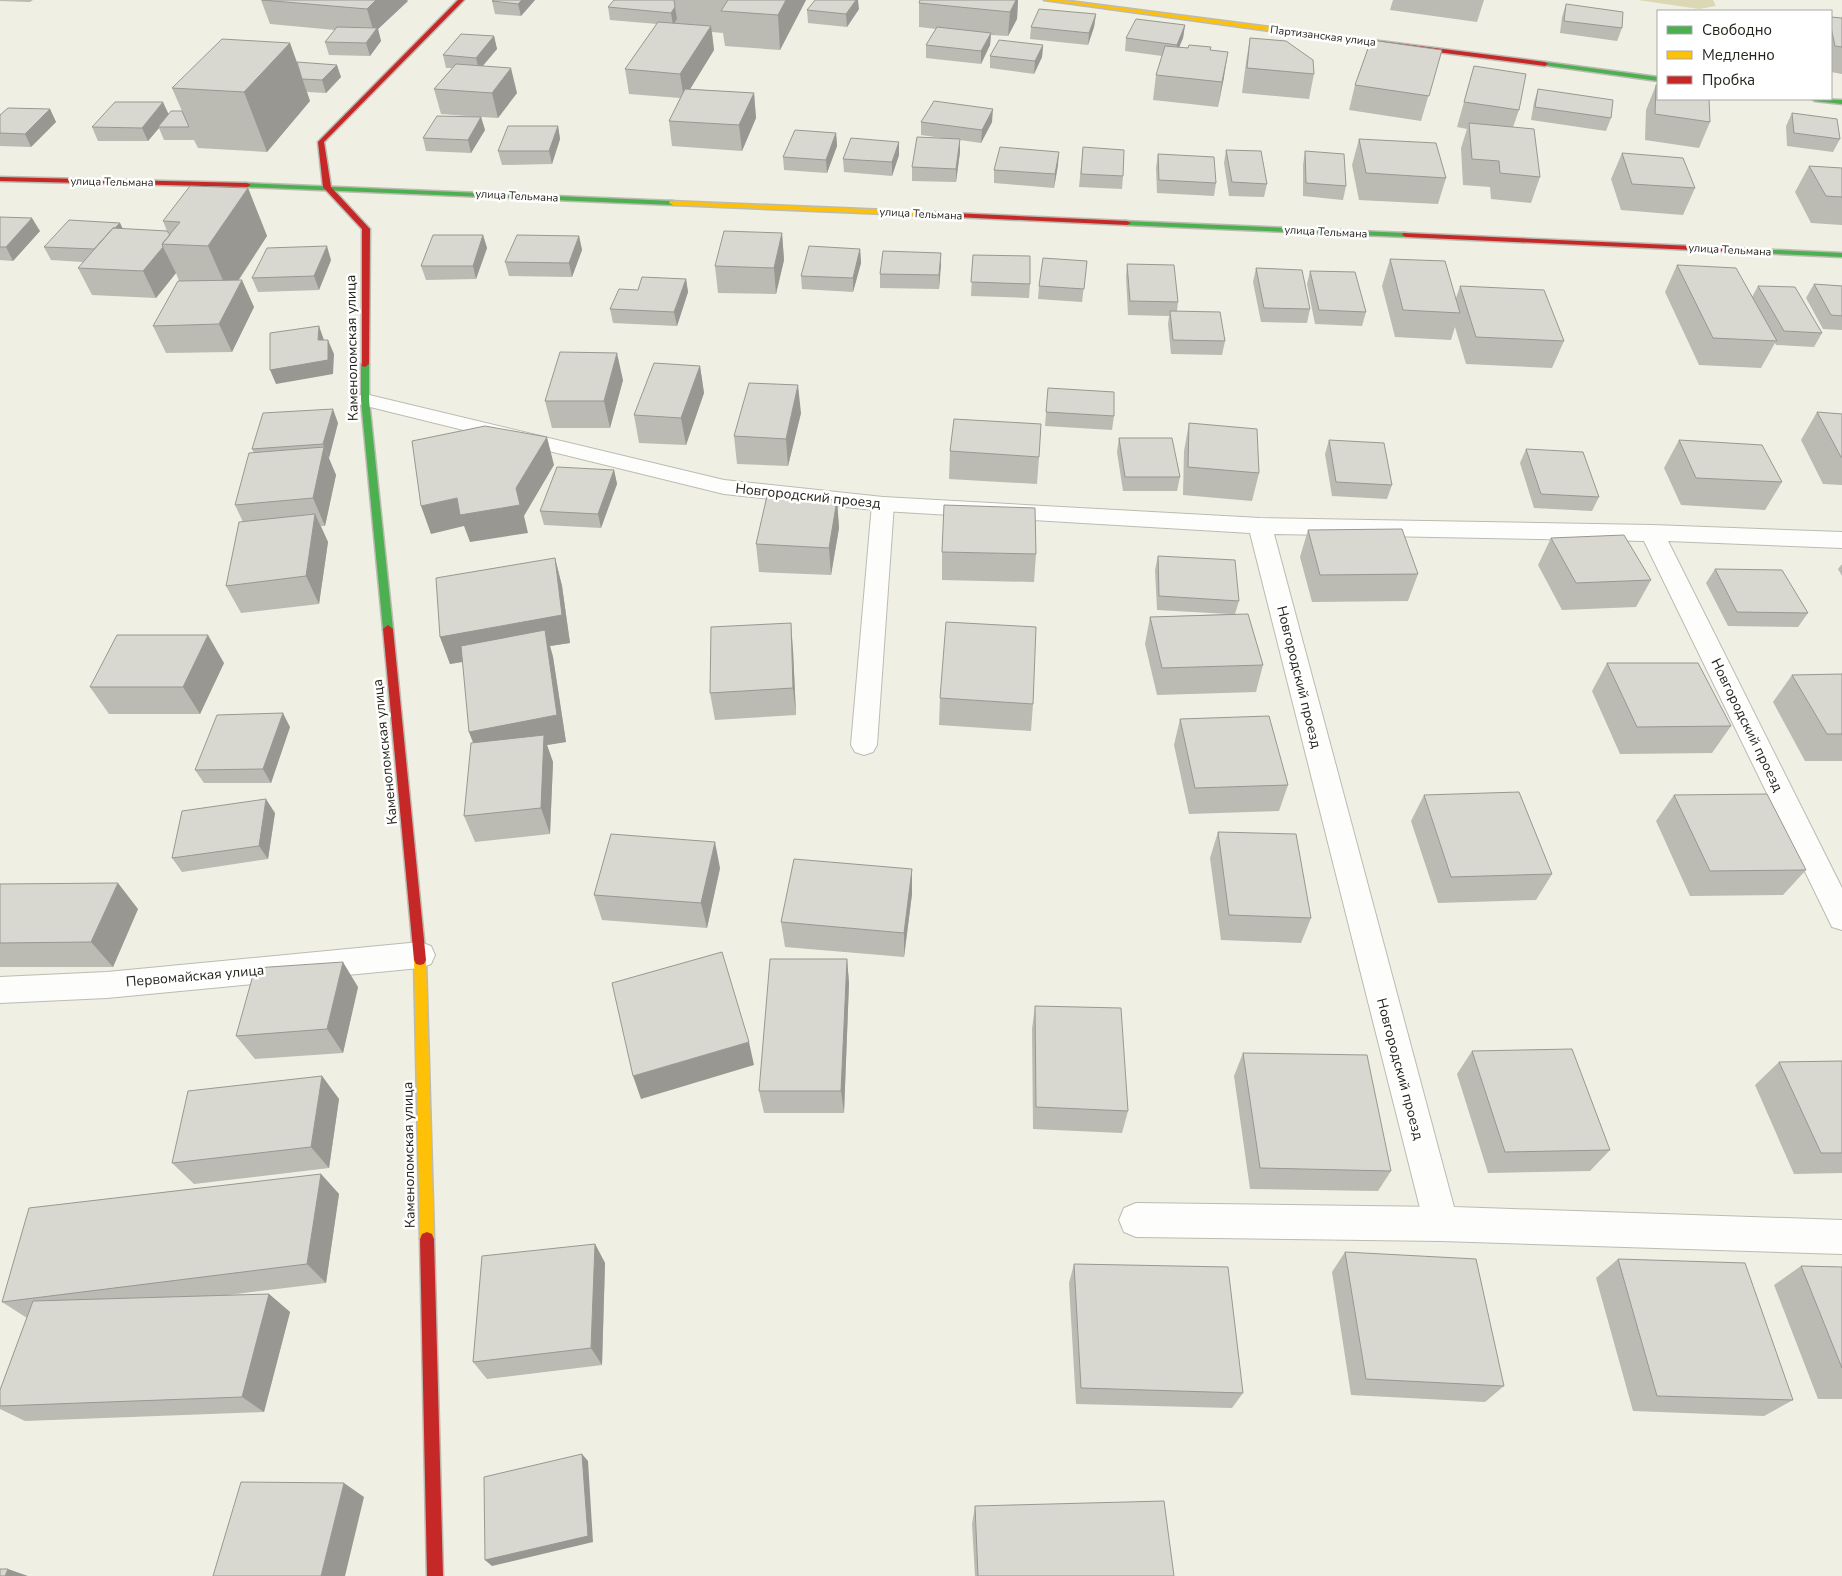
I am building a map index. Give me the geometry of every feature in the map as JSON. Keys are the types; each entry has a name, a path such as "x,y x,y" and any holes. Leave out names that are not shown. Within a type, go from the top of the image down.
{"street":[{"path":"327,187 321,142 461,0"},
{"name":"Партизанская улица","path":"1047,0 1078,2 1657,79"},
{"path":"1824,100 1842,102"},
{"name":"улица Тельмана","path":"0,179 327,187 1842,254"},
{"name":"Каменоломская улица","path":"327,187 366,229 366,400 420,955 435,1576"},
{"name":"Новгородский проезд","path":"366,400 724,487 883,504 1260,526 1652,533 1842,540"},
{"path":"864,745 883,504"},
{"name":"Новгородский проезд","path":"1260,526 1441,1224"},
{"name":"Новгородский проезд","path":"1652,533 1842,918"},
{"name":"Первомайская улица","path":"0,990 107,984 420,955"},
{"path":"1136,1220 1441,1224 1842,1237"}],"shaded area":[{"path":"1638,0 1713,0 1716,6 1699,9"}],"building":[{"path":"262,0 376,0 367,9"},
{"path":"522,0 518,4 492,1"},
{"path":"614,0 674,0 675,7 671,13 608,7"},
{"path":"728,0 786,0 778,15 721,11"},
{"path":"815,0 856,0 846,14 807,10"},
{"path":"920,0 1016,0 1010,12 919,3"},
{"path":"1566,4 1623,12 1622,28 1564,21"},
{"path":"1039,9 1096,14 1089,33 1031,27"},
{"path":"1832,17 1842,18 1842,47 1835,46 1832,32"},
{"path":"1136,19 1185,25 1177,45 1126,38"},
{"path":"658,22 711,26 680,74 625,69"},
{"path":"337,27 377,28 366,43 325,42"},
{"path":"937,27 991,33 981,51 926,45"},
{"path":"461,34 494,36 476,58 443,55"},
{"path":"1250,38 1286,41 1313,60 1314,74 1247,68"},
{"path":"222,39 290,43 244,92 172,88"},
{"path":"999,40 1043,45 1035,61 990,56"},
{"path":"1371,40 1442,50 1429,96 1355,85"},
{"path":"1189,45 1211,47 1210,50 1228,52 1222,82 1156,75 1165,46 1188,48"},
{"path":"297,62 337,65 322,80 302,79"},
{"path":"456,64 511,68 492,93 434,89"},
{"path":"1474,66 1526,74 1519,110 1464,102"},
{"path":"1656,85 1657,100 1709,100 1710,122 1655,114"},
{"path":"685,89 754,93 739,125 669,121"},
{"path":"1538,89 1613,100 1611,118 1535,107"},
{"path":"934,101 993,109 982,130 921,122"},
{"path":"115,102 163,102 142,128 92,127"},
{"path":"8,108 50,109 25,134 0,133 0,115"},
{"path":"171,111 182,111 189,127 158,127"},
{"path":"1792,113 1837,119 1840,139 1794,133"},
{"path":"437,116 481,117 468,140 423,138"},
{"path":"1469,123 1534,129 1540,177 1500,173 1499,161 1472,159"},
{"path":"508,126 558,126 549,151 498,151"},
{"path":"795,130 836,133 826,160 783,157"},
{"path":"917,137 960,139 956,169 912,167"},
{"path":"851,138 899,142 892,162 843,159"},
{"path":"1359,139 1436,143 1446,178 1366,173"},
{"path":"1000,147 1059,152 1055,174 994,170"},
{"path":"1083,147 1124,150 1123,176 1081,174"},
{"path":"1226,150 1261,151 1267,184 1232,182"},
{"path":"1305,151 1344,154 1346,186 1306,183"},
{"path":"1622,153 1683,158 1695,188 1632,184"},
{"path":"1158,154 1214,157 1216,183 1159,180"},
{"path":"1809,166 1842,168 1842,197 1826,196"},
{"path":"190,186 248,188 208,246 162,244 180,222 163,221"},
{"path":"0,217 32,218 6,247 0,247"},
{"path":"69,220 120,223 94,249 44,247"},
{"path":"113,228 167,231 170,235 162,244 163,247 143,271 78,268"},
{"path":"724,231 782,233 774,268 715,266"},
{"path":"433,235 483,235 473,266 421,266"},
{"path":"517,235 579,236 569,263 505,262"},
{"path":"327,246 314,276 252,278 267,248"},
{"path":"809,246 860,249 853,278 801,276"},
{"path":"883,251 941,253 939,275 880,274"},
{"path":"973,255 1030,256 1030,284 971,282"},
{"path":"1043,258 1087,261 1084,289 1039,286"},
{"path":"1390,259 1445,261 1460,313 1403,310"},
{"path":"1127,264 1174,265 1178,302 1130,301"},
{"path":"1677,265 1736,268 1777,341 1713,338"},
{"path":"1256,268 1302,270 1310,309 1264,308"},
{"path":"1310,271 1355,272 1366,312 1319,310"},
{"path":"642,277 686,279 674,312 610,309 619,289 638,290"},
{"path":"242,280 219,324 153,326 178,281"},
{"path":"1814,284 1842,286 1842,316 1831,315"},
{"path":"1460,286 1544,290 1564,341 1476,337"},
{"path":"1758,286 1795,287 1822,333 1784,331"},
{"path":"1170,311 1220,312 1225,341 1173,340"},
{"path":"319,326 318,340 328,340 328,360 270,370 270,333"},
{"path":"560,352 617,353 604,401 545,401"},
{"path":"654,363 700,366 681,418 634,415"},
{"path":"749,383 798,385 786,439 734,436"},
{"path":"1048,388 1114,392 1114,416 1046,412"},
{"path":"333,409 323,444 252,449 263,413"},
{"path":"1817,412 1842,414 1842,457 1841,457"},
{"path":"954,419 1041,424 1039,457 950,451"},
{"path":"1189,423 1257,429 1259,473 1188,467"},
{"path":"485,426 547,437 516,488 520,505 460,515 457,498 421,506 412,441"},
{"path":"1119,438 1172,438 1180,477 1125,477"},
{"path":"1329,440 1384,443 1392,485 1336,482"},
{"path":"1679,440 1762,445 1782,482 1696,478"},
{"path":"324,447 313,498 235,505 249,453"},
{"path":"1526,449 1583,452 1599,497 1541,494"},
{"path":"557,467 614,470 598,514 540,511"},
{"path":"767,496 837,500 829,548 756,544"},
{"path":"944,505 1035,508 1036,554 942,552"},
{"path":"315,514 306,576 226,586 239,522"},
{"path":"1402,529 1418,574 1320,575 1308,530"},
{"path":"1624,535 1651,580 1576,583 1551,538"},
{"path":"1158,556 1235,560 1239,601 1159,596"},
{"path":"555,558 562,615 440,637 436,578"},
{"path":"1715,569 1782,570 1808,613 1737,612"},
{"path":"1248,614 1263,665 1162,668 1150,617"},
{"path":"946,622 1036,627 1033,704 940,698"},
{"path":"791,623 793,688 710,693 711,627"},
{"path":"545,630 557,715 469,732 461,646"},
{"path":"117,635 208,635 183,687 90,687"},
{"path":"1607,663 1698,663 1731,726 1637,727"},
{"path":"1842,674 1842,734 1827,734 1792,675"},
{"path":"283,713 263,769 195,770 217,715"},
{"path":"1269,716 1288,785 1195,788 1180,719"},
{"path":"544,735 541,808 464,816 471,743"},
{"path":"1519,792 1552,874 1451,877 1424,795"},
{"path":"1767,794 1806,870 1710,871 1674,795"},
{"path":"266,799 259,846 172,858 182,811"},
{"path":"1218,832 1296,834 1311,918 1229,915"},
{"path":"611,834 715,842 701,903 594,895"},
{"path":"794,859 912,869 904,933 781,922"},
{"path":"118,883 91,942 0,943 0,884"},
{"path":"722,952 749,1042 633,1076 612,983"},
{"path":"770,959 847,959 841,1091 759,1091"},
{"path":"343,962 327,1029 236,1036 255,968"},
{"path":"1035,1006 1121,1008 1128,1111 1036,1107"},
{"path":"1572,1049 1610,1150 1505,1152 1472,1051"},
{"path":"1243,1053 1367,1055 1391,1171 1260,1168"},
{"path":"1842,1061 1842,1153 1821,1153 1779,1062"},
{"path":"322,1076 311,1147 172,1163 188,1091"},
{"path":"321,1174 307,1264 2,1302 29,1208"},
{"path":"595,1244 591,1348 473,1362 482,1256"},
{"path":"1345,1252 1476,1259 1504,1386 1366,1379"},
{"path":"1618,1259 1745,1263 1793,1400 1657,1396"},
{"path":"1074,1264 1228,1267 1243,1393 1081,1388"},
{"path":"1801,1266 1842,1267 1842,1368"},
{"path":"269,1294 242,1397 0,1406 0,1390 33,1301"},
{"path":"582,1454 588,1536 485,1560 484,1477"},
{"path":"241,1482 344,1483 321,1576 213,1576"},
{"path":"1164,1501 1174,1576 978,1576 975,1506"},
{"path":"0,1569 8,1569 5,1576 0,1576"}],"traffic: fast":[{"path":"1545,64 1657,79"},
{"path":"1824,100 1842,102"},
{"path":"247,185 673,203"},
{"path":"1127,223 1406,235"},
{"path":"1737,250 1842,255"},
{"path":"365,364 365,400 388,629"}],"traffic: slow":[{"path":"1047,0 1300,33"},
{"path":"673,203 934,214"},
{"path":"420,960 427,1239"}],"traffic: jam":[{"path":"365,364 366,229 327,187 321,142 461,0"},
{"path":"1300,33 1545,64"},
{"path":"0,179 247,185"},
{"path":"934,214 1127,223"},
{"path":"1406,235 1737,250"},
{"path":"388,629 420,960"},
{"path":"427,1239 435,1576"}]}
